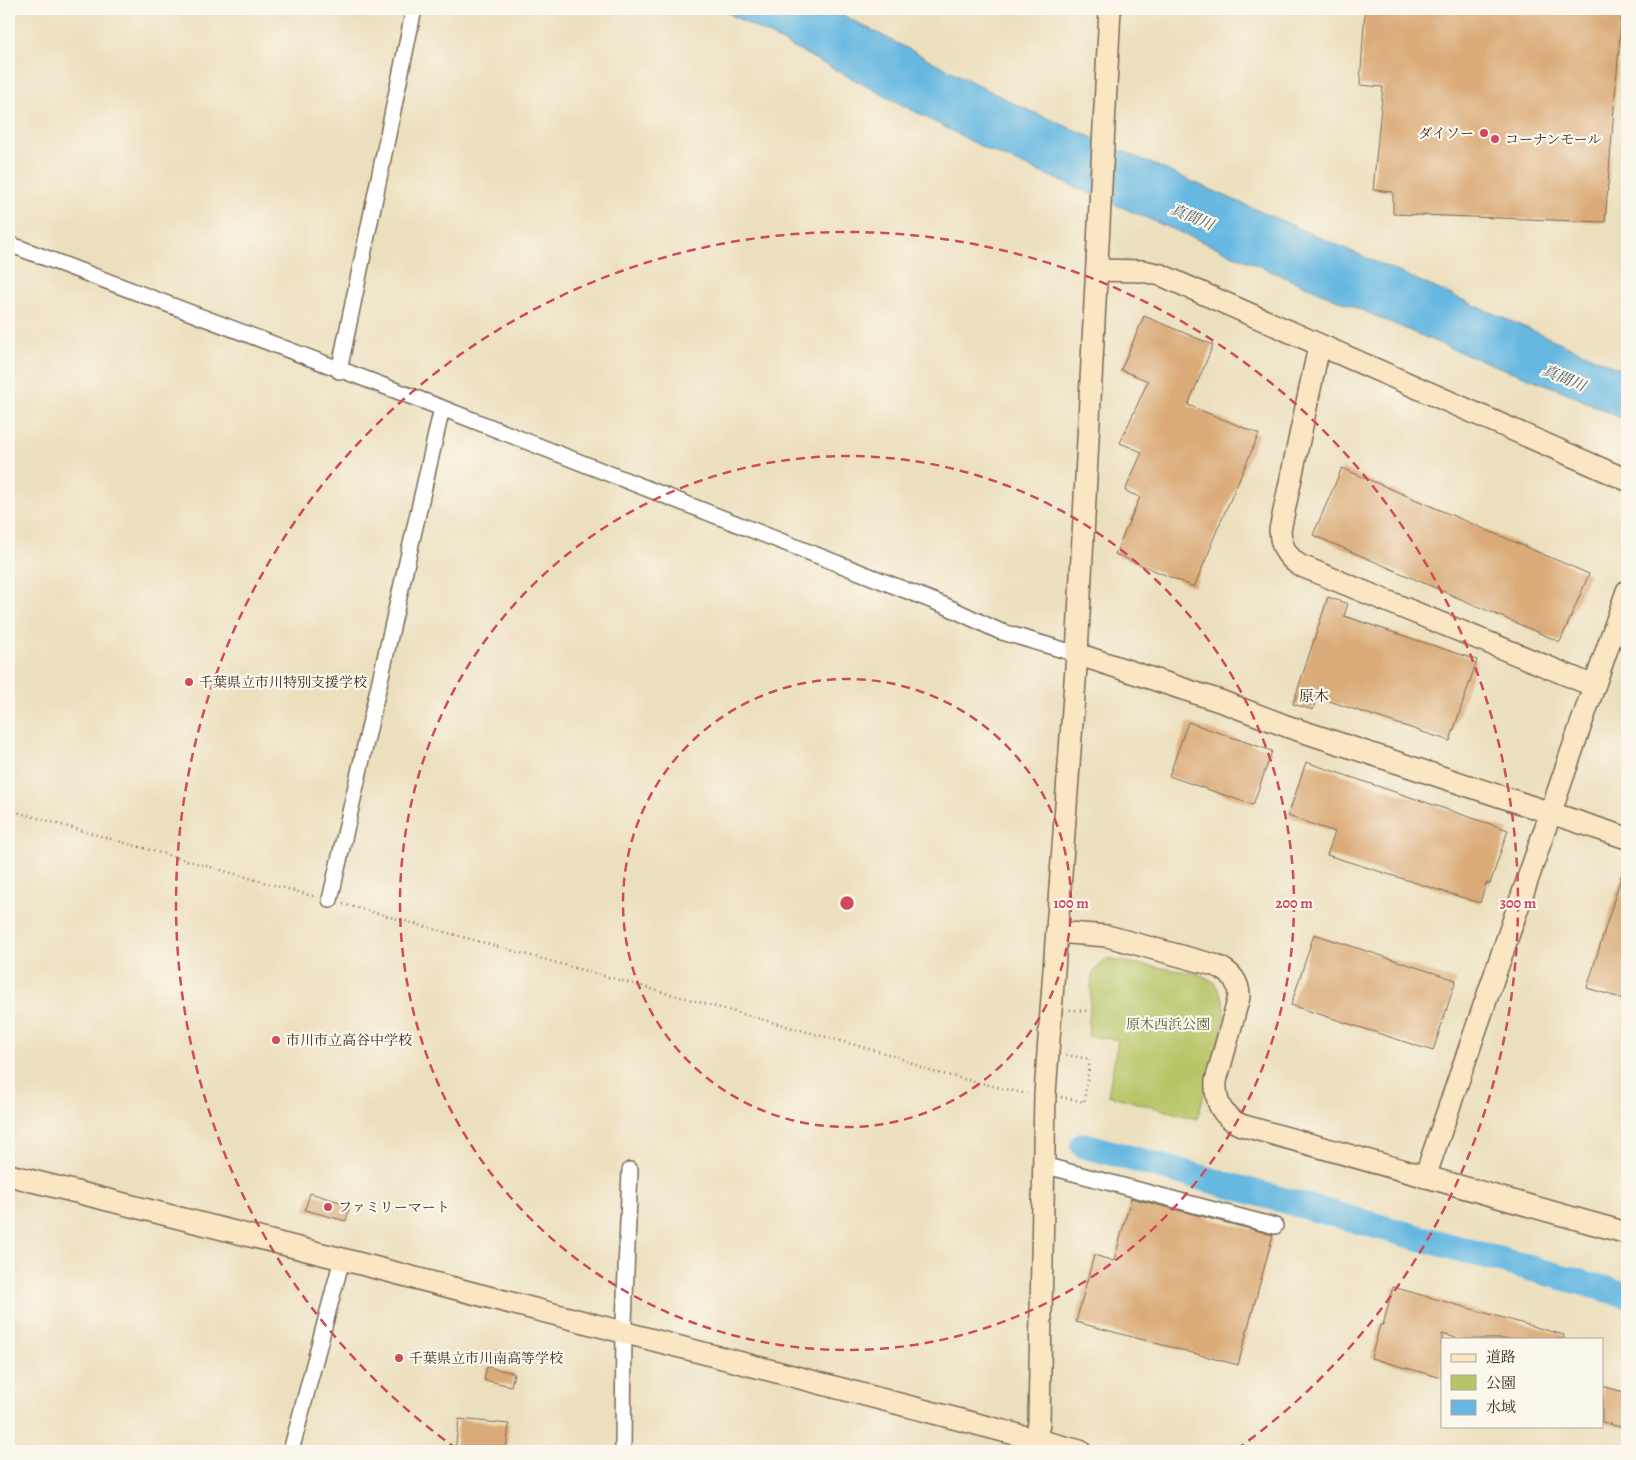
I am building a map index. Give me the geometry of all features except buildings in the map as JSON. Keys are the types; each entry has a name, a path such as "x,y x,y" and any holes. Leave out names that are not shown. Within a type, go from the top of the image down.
{"street":[{"path":"339,370 414,9"},
{"path":"1036,1439 1038,1423 1045,1096 1078,654 1110,9"},
{"path":"9,244 442,408 946,606 999,631 1078,654 1223,702 1289,727 1627,838"},
{"path":"1097,270 1153,272 1627,480"},
{"path":"1319,346 1280,530 1280,540 1287,555 1299,565 1594,686"},
{"path":"330,900 442,408"},
{"path":"1425,1177 1627,591"},
{"path":"1057,932 1107,936 1225,969 1234,978 1239,987 1239,997 1216,1081 1215,1092 1218,1104 1233,1121 1627,1233"},
{"path":"1043,1165 1275,1226"},
{"path":"623,1451 624,1333 630,1170"},
{"path":"9,1175 1080,1451"},
{"path":"291,1451 342,1260"}],"path":[{"path":"9,810 895,1056 930,1071 1045,1096 1084,1102 1090,1058 1066,1055"},
{"path":"1068,1010 1090,1010"}],"green space":[{"name":"原木西浜公園","path":"1106,959 1199,974 1214,982 1223,998 1225,1018 1197,1119 1108,1095 1118,1040 1088,1036 1092,973"}],"water":[{"name":"真間川","path":"720,9 831,9 1013,103 1627,372 1627,421 1563,391 1457,351 986,149"}],"waterway":[{"path":"1083,1145 1627,1295"}],"place":[{"name":"ダイソー","path":"1484,133"},
{"name":"コーナンモール","path":"1495,139"},
{"name":"千葉県立市川特別支援学校","path":"189,682"},
{"name":"市川市立高谷中学校","path":"276,1040"},
{"name":"ファミリーマート","path":"328,1207"},
{"name":"千葉県立市川南高等学校","path":"399,1358"}],"district":[{"name":"原木","path":"1314,696"}]}
